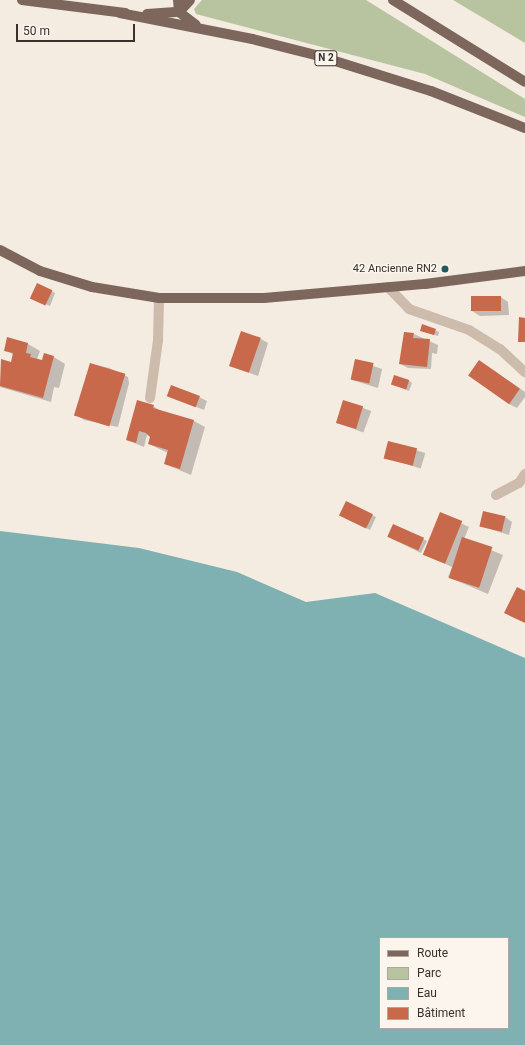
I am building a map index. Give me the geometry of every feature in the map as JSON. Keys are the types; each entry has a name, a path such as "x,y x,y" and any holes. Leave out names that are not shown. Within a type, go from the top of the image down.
{"main road":[{"name":"N 2","path":"22,0 120,13 204,29 304,53 431,91 525,128"},
{"path":"178,0 179,12 188,21 204,29"},
{"path":"179,12 190,0"},
{"path":"393,0 525,82"},
{"name":"N 2","path":"120,13 179,12"},
{"path":"0,250 40,271 92,287 159,298 264,298 388,287 525,270"}],"street":[{"path":"388,287 409,309 470,330 500,350 525,372"},
{"path":"150,398 158,340 159,298"},
{"path":"496,495 518,483 525,474"}],"green space":[{"path":"202,0 366,0 525,99 525,117 425,74 196,14 194,9"},
{"path":"453,0 525,0 525,43"}],"water":[{"path":"0,531 139,548 237,572 306,602 375,593 525,658 525,1045 0,1045"}],"building":[{"path":"37,283 52,290 45,306 30,298"},
{"path":"471,296 501,296 501,311 471,311"},
{"path":"519,317 525,318 525,342 518,342"},
{"path":"422,324 436,329 434,335 420,331"},
{"path":"241,331 261,338 249,373 229,366"},
{"path":"404,332 414,333 413,338 430,339 427,367 399,364"},
{"path":"7,337 28,343 26,353 31,354 30,357 42,360 44,353 54,356 43,398 0,386 1,359 11,362 13,353 4,351"},
{"path":"355,359 374,363 369,383 351,380"},
{"path":"479,360 520,389 509,404 468,376"},
{"path":"90,363 125,374 109,426 74,416"},
{"path":"394,375 409,380 406,389 391,385"},
{"path":"171,385 200,396 196,407 167,396"},
{"path":"137,400 154,405 153,408 194,420 180,469 164,464 168,450 148,444 150,437 146,433 139,431 136,443 126,440"},
{"path":"343,400 363,406 356,429 336,423"},
{"path":"388,441 417,448 413,466 384,458"},
{"path":"346,501 373,514 366,529 339,515"},
{"path":"483,511 505,516 502,532 479,527"},
{"path":"440,512 462,521 445,564 423,555"},
{"path":"393,524 424,538 418,551 387,537"},
{"path":"462,537 492,547 479,588 449,578"},
{"path":"517,587 525,591 525,623 504,613"}],"place":[{"name":"42 Ancienne RN2","path":"445,269"}]}
